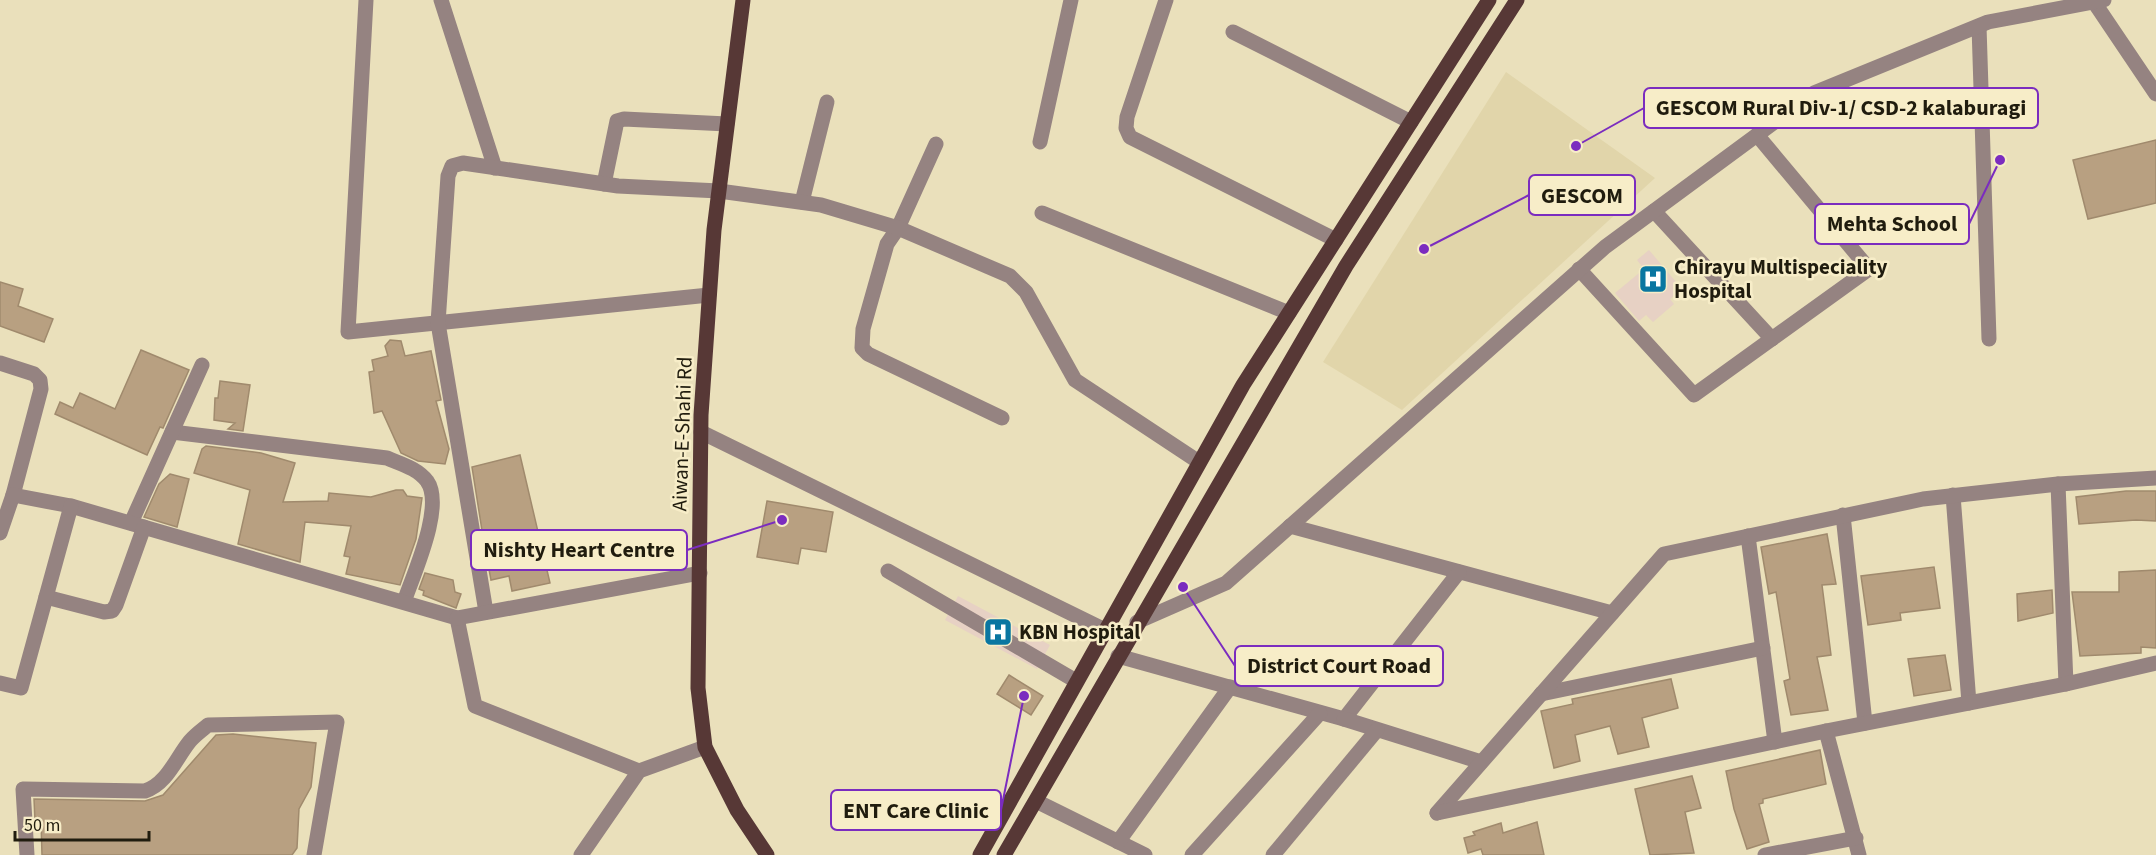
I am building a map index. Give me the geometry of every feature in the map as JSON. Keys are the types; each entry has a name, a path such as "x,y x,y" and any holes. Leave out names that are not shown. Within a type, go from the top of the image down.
{"main road":[{"name":"Aiwan-E-Shahi Rd","path":"743,0 719,191 701,432 698,688 705,747 737,810 765,854"},
{"path":"980,855 1199,462 1289,313 1489,0"},
{"path":"1004,855 1137,622 1346,266 1517,0"}],"street":[{"path":"366,0 348,332 710,295"},
{"path":"441,0 495,168"},
{"path":"1040,142 1071,0"},
{"path":"1166,0 1127,117 1126,128 1130,137 1336,240"},
{"path":"1137,622 1226,583 1580,269 1654,211 1814,93 1978,26 2099,1 2156,94"},
{"path":"1978,26 1989,339"},
{"path":"1233,32 1411,122"},
{"path":"802,202 827,102"},
{"path":"604,184 617,121 624,118 727,124"},
{"path":"1580,269 1694,396 1869,269 1757,135"},
{"path":"936,144 898,228 887,244 862,329 862,348 868,354 1002,418"},
{"path":"486,612 438,323 448,176 452,166 463,163 604,184 719,191 802,202 835,208 898,228 1010,276 1026,292 1075,380 1199,462"},
{"path":"1654,211 1772,339"},
{"path":"1042,213 1289,313"},
{"path":"0,363 34,374 40,380 41,389 13,495 0,533"},
{"path":"46,597 104,612 111,611 117,605 138,525 172,432 202,365"},
{"path":"172,432 387,458 414,469 427,481 431,490 430,528 404,602"},
{"path":"701,432 1105,630"},
{"path":"2156,478 2058,484 1923,499 1664,554 1437,813 1865,723 2066,684 2156,663"},
{"path":"2058,484 2066,684"},
{"path":"13,495 72,506 457,618 700,573"},
{"path":"1953,495 1969,703"},
{"path":"0,683 21,688 72,506"},
{"path":"1843,515 1865,723"},
{"path":"1290,526 1612,613"},
{"path":"1748,536 1775,742"},
{"path":"888,571 1076,681"},
{"path":"1344,719 1459,572"},
{"path":"457,618 476,706 639,771"},
{"path":"1540,694 1763,648"},
{"path":"1118,656 1344,719 1481,762"},
{"path":"1118,842 1230,687"},
{"path":"1192,855 1320,713"},
{"path":"27,855 23,789 145,790 154,788 160,782 191,740 208,725 337,722 314,855"},
{"path":"1273,855 1377,730"},
{"path":"1826,731 1859,855"},
{"path":"581,855 639,771 705,747"},
{"path":"1036,801 1145,855"},
{"path":"1765,855 1856,838"}],"shaded area":[{"path":"1506,72 1655,178 1402,410 1323,362"},
{"name":"Chirayu Multispeciality Hospital","path":"1649,250 1682,289 1670,299 1674,304 1653,322 1646,315 1639,321 1615,293 1644,269 1637,260"},
{"name":"KBN Hospital","path":"958,596 1050,645 1037,669 945,620"}],"building":[{"path":"2156,140 2156,203 2088,219 2073,160"},
{"path":"0,282 23,289 18,306 53,319 44,342 0,326"},
{"path":"390,340 401,341 405,356 431,351 441,400 436,401 449,449 445,464 418,461 401,453 382,411 374,413 369,372 374,371 372,360 388,356 385,346"},
{"path":"141,350 189,370 163,428 160,427 147,455 55,414 60,402 73,408 80,393 115,409"},
{"path":"220,381 250,385 243,431 228,429 235,423 214,420 215,398 218,398"},
{"path":"206,446 261,453 295,463 283,502 328,501 329,493 371,497 396,490 403,490 407,496 422,498 416,539 400,585 346,574 350,557 344,556 351,526 305,522 300,562 238,544 250,490 194,473 202,449"},
{"path":"520,455 550,583 512,591 509,576 491,580 488,564 491,563 484,543 472,467"},
{"path":"170,474 189,479 177,527 144,517 159,484"},
{"path":"2126,491 2156,491 2156,521 2079,524 2076,497"},
{"path":"767,501 833,512 826,552 801,548 798,564 757,557"},
{"path":"1827,534 1836,584 1822,585 1831,655 1817,657 1828,710 1791,715 1784,681 1790,679 1776,592 1769,594 1761,547"},
{"path":"1934,567 1940,608 1900,613 1901,620 1868,625 1861,576"},
{"path":"2156,570 2156,648 2141,647 2141,653 2080,656 2072,592 2119,592 2119,572"},
{"path":"425,573 453,580 455,592 461,594 456,608 423,595 424,591 419,589"},
{"path":"2052,590 2053,613 2018,621 2017,594"},
{"path":"1945,655 1951,690 1914,696 1908,659"},
{"path":"1009,675 1043,696 1031,715 997,694"},
{"path":"1671,679 1678,708 1642,718 1649,747 1618,754 1610,726 1575,735 1580,761 1554,768 1541,711 1573,704 1572,699"},
{"path":"233,734 316,743 311,787 299,809 297,848 292,855 42,855 41,821 35,821 34,799 145,801 163,795 216,735"},
{"path":"1820,750 1826,784 1763,799 1763,803 1759,804 1769,842 1747,849 1734,809 1726,771"},
{"path":"1692,776 1701,808 1685,812 1694,853 1650,855 1635,789"},
{"path":"1537,822 1544,855 1483,855 1481,849 1468,853 1464,838 1475,835 1473,832 1501,823 1503,833"}],"place":[{"name":"GESCOM Rural Div-1/ CSD-2 kalaburagi","path":"1576,146"},
{"name":"Mehta School","path":"2000,160"},
{"name":"GESCOM","path":"1424,249"},
{"name":"Chirayu Multispeciality Hospital","path":"1653,279"},
{"name":"Nishty Heart Centre","path":"782,520"},
{"name":"District Court Road","path":"1183,587"},
{"name":"KBN Hospital","path":"998,632"},
{"name":"ENT Care Clinic","path":"1024,696"}]}
